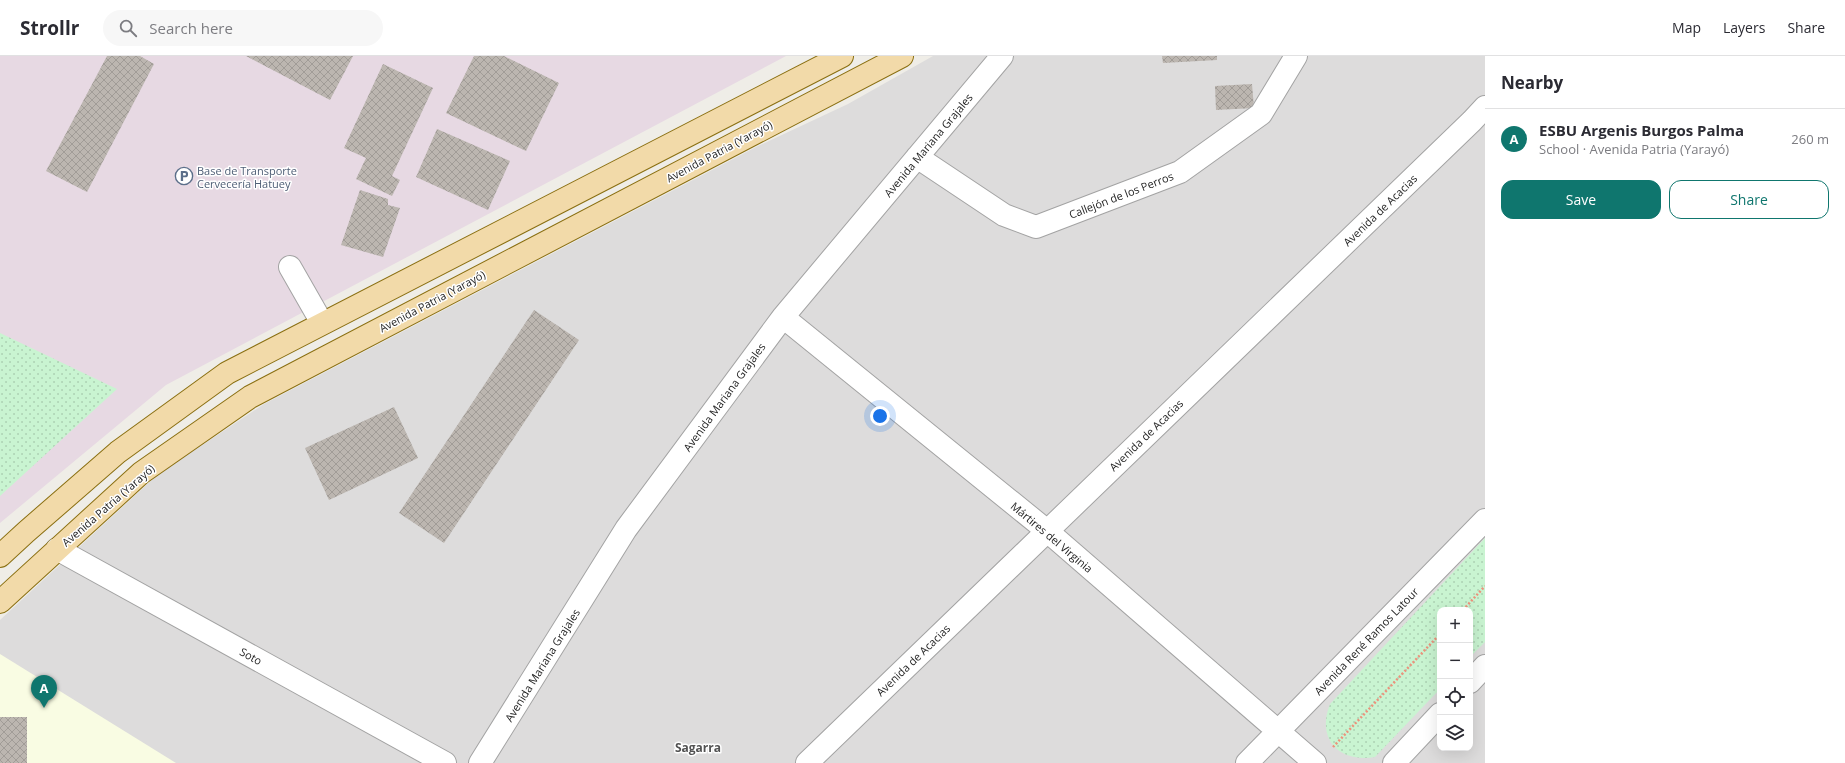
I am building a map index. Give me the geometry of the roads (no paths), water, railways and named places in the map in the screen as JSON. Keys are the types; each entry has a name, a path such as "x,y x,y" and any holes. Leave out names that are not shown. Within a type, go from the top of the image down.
{"main road":[{"path":"0,556 131,443 226,373 842,56"},
{"name":"Avenida Patria (Yarayó)","path":"0,602 141,473 250,397 902,56"}],"street":[{"path":"984,56 985,78"},
{"name":"Avenida Mariana Grajales","path":"480,763 626,529 783,317 1002,56"},
{"name":"Callejón de los Perros","path":"917,157 1004,215 1036,227 1180,172 1261,114 1296,56"},
{"name":"Avenida de Acacias","path":"807,763 1046,530 1472,121 1485,106"},
{"path":"290,267 322,323"},
{"name":"Mártires del Virginia","path":"783,317 1046,530 1277,732 1315,763"},
{"name":"Avenida René Ramos Latour","path":"1247,763 1485,520"},
{"name":"Soto","path":"57,549 445,763"},
{"path":"1473,679 1485,666"},
{"path":"1394,763 1439,715"}],"place":[{"name":"Base de Transporte Cervecería Hatuey","path":"184,176"},
{"name":"ESBU Argenis Burgos Palma","path":"44,708"}],"district":[{"name":"Sagarra","path":"698,747"}]}
